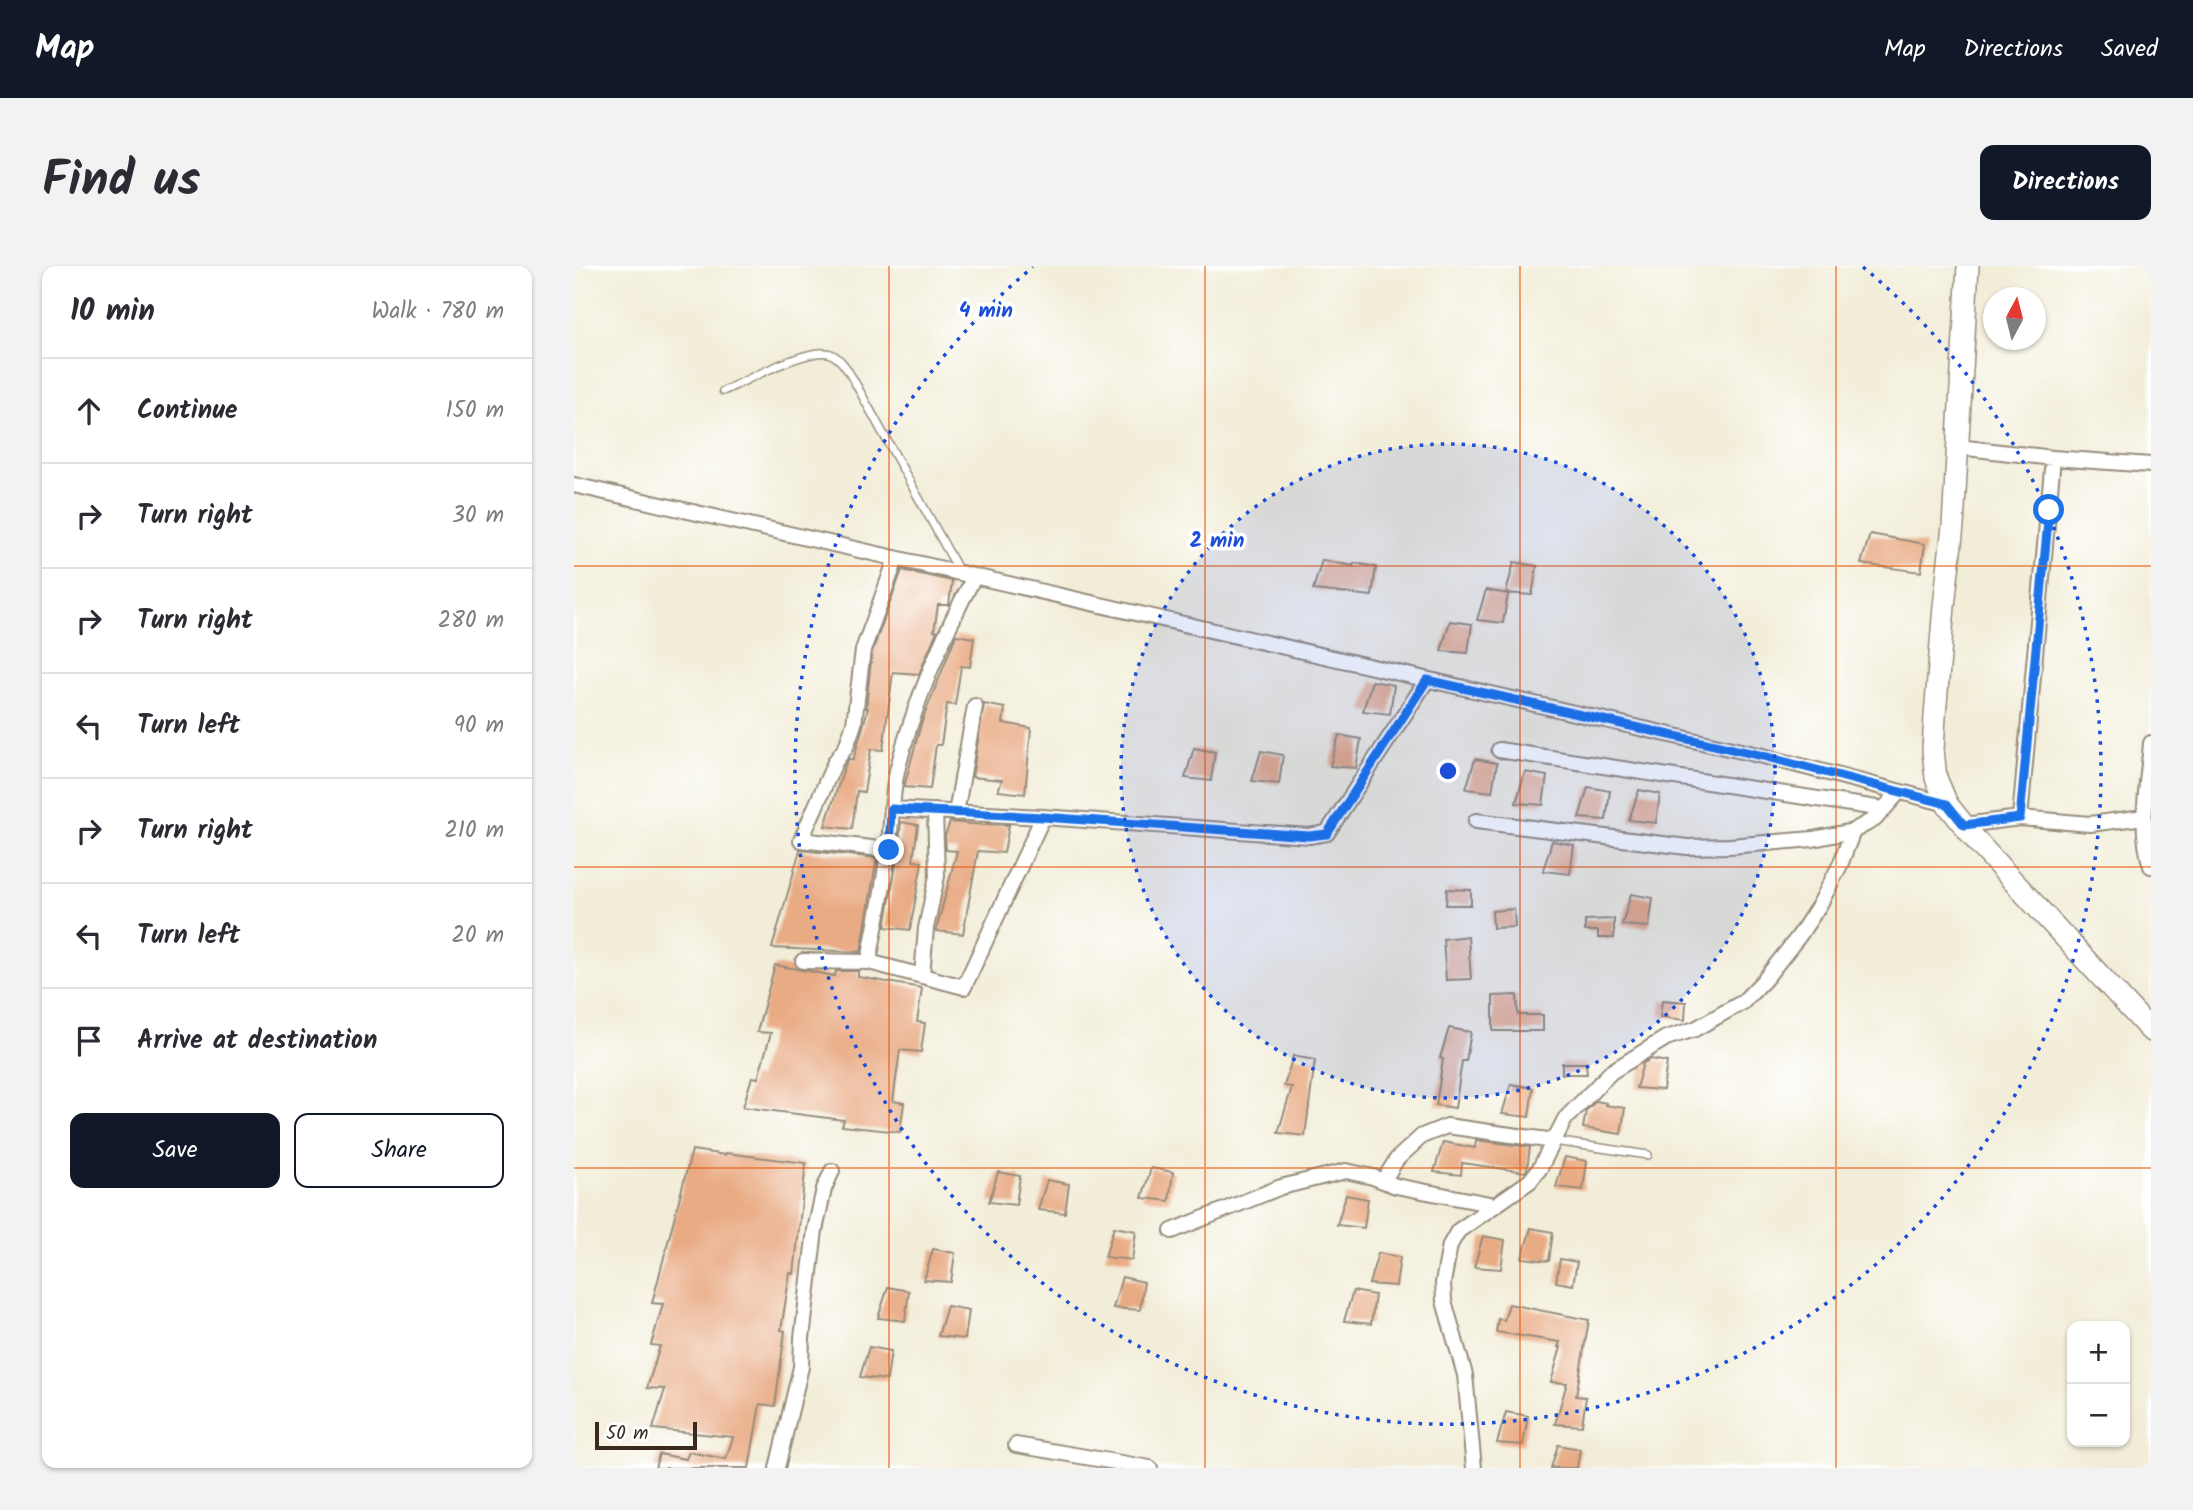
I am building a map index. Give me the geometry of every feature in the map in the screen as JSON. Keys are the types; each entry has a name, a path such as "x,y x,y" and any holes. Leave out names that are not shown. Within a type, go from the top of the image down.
{"street":[{"path":"1968,266 1958,447 1933,750 1936,778 1947,804 1964,825 2089,966 2151,1031"},
{"path":"1958,447 2053,458 2151,465"},
{"path":"2020,818 2053,458"},
{"path":"574,485 1763,756 1947,804"},
{"path":"889,850 801,840 835,762 846,747 854,724 863,650 896,559"},
{"path":"869,962 889,850 891,809 897,771 930,672 967,575"},
{"path":"891,809 1309,836 1327,834 1427,680"},
{"path":"956,813 975,706"},
{"path":"2151,743 2150,781 2144,817 2146,849 2151,866"},
{"path":"1499,750 1883,809"},
{"path":"1476,821 1687,847 1774,843 1853,831 1875,819 1898,793"},
{"path":"922,976 926,928 937,876 935,811"},
{"path":"803,961 869,962 964,988 1043,817"},
{"path":"1964,825 2020,818 2090,824 2144,817"},
{"path":"1474,1468 1465,1375 1444,1301 1443,1283 1450,1245 1458,1231 1530,1181 1565,1119 1611,1072 1667,1038 1695,1029 1743,1002 1799,936 1840,865 1853,831"},
{"path":"1383,1181 1397,1159 1422,1136 1447,1126 1554,1141"},
{"path":"777,1468 802,1367 802,1338 815,1230 824,1189 832,1171"},
{"path":"1172,1231 1281,1187 1346,1171 1426,1192 1495,1205"},
{"path":"1016,1445 1150,1468"}],"lane":[{"path":"723,391 804,356 822,351 841,361 967,575"},
{"path":"1554,1141 1648,1155"}],"building":[{"path":"1870,534 1925,544 1921,572 1861,564"},
{"path":"1322,560 1376,567 1372,596 1313,590"},
{"path":"1514,562 1537,566 1532,595 1506,593"},
{"path":"902,570 952,581 949,605 938,605 934,631 937,631 919,674 893,672 883,750 871,749 864,792 857,791 852,829 825,826 845,765 849,759 853,760 863,727 868,708 872,652"},
{"path":"1486,590 1508,594 1503,623 1477,620"},
{"path":"1450,621 1472,624 1468,653 1441,651"},
{"path":"956,635 974,638 970,667 961,666 955,705 947,704 941,745 936,745 930,789 904,787 921,724"},
{"path":"1372,681 1394,685 1390,714 1363,711"},
{"path":"984,704 1005,708 1003,723 1031,728 1025,794 998,791 1002,780 972,777"},
{"path":"1339,735 1361,739 1356,768 1330,766"},
{"path":"1194,748 1215,752 1211,781 1185,778"},
{"path":"1261,751 1283,755 1279,784 1252,781"},
{"path":"1475,759 1497,763 1492,792 1466,789"},
{"path":"1525,772 1547,776 1543,805 1516,803"},
{"path":"1588,787 1610,791 1606,820 1579,818"},
{"path":"1639,790 1660,794 1656,823 1629,820"},
{"path":"901,822 918,825 913,861 922,862 910,930 885,927"},
{"path":"950,822 1009,825 1004,853 978,851 963,934 936,931 957,851 946,850 945,836"},
{"path":"1552,841 1574,845 1570,874 1543,871"},
{"path":"800,850 877,858 861,952 772,948"},
{"path":"1447,889 1471,890 1471,905 1446,905"},
{"path":"1631,894 1653,898 1649,927 1622,925"},
{"path":"1514,909 1515,927 1493,928 1492,911"},
{"path":"1614,919 1614,938 1598,938 1598,931 1585,931 1585,920"},
{"path":"1468,936 1471,979 1446,980 1443,939"},
{"path":"775,965 835,976 836,971 858,971 858,977 922,988 917,1022 925,1023 921,1052 900,1050 893,1101 904,1103 900,1132 842,1126 844,1120 743,1107 752,1077 758,1078 771,1033 757,1032"},
{"path":"1517,995 1518,1015 1543,1015 1543,1031 1493,1031 1493,996"},
{"path":"1662,1000 1686,1002 1685,1020 1660,1017"},
{"path":"1449,1028 1471,1032 1466,1061 1462,1061 1455,1108 1436,1105 1443,1059 1440,1058"},
{"path":"1293,1056 1315,1060 1305,1136 1278,1133 1292,1087 1284,1086"},
{"path":"1651,1059 1667,1062 1663,1090 1636,1088 1643,1063"},
{"path":"1562,1063 1586,1063 1587,1074 1562,1074"},
{"path":"1511,1084 1533,1088 1529,1117 1502,1114"},
{"path":"1596,1101 1625,1108 1621,1134 1583,1128 1586,1111"},
{"path":"1476,1140 1530,1147 1527,1169 1525,1172 1462,1163 1461,1175 1434,1172 1443,1142 1475,1148"},
{"path":"692,1150 806,1163 794,1274 790,1273 781,1330 785,1331 775,1406 760,1404 749,1468 655,1468 659,1454 686,1459 689,1452 726,1459 733,1437 653,1429 665,1389 647,1388 660,1346 651,1345 663,1304 652,1303"},
{"path":"1565,1157 1587,1161 1583,1190 1556,1187"},
{"path":"1151,1168 1173,1172 1169,1201 1142,1198"},
{"path":"998,1172 1020,1176 1016,1205 989,1202"},
{"path":"1047,1180 1069,1184 1065,1213 1038,1210"},
{"path":"1346,1195 1368,1199 1364,1228 1337,1225"},
{"path":"1114,1227 1136,1231 1132,1260 1105,1257"},
{"path":"1531,1228 1553,1232 1549,1261 1522,1258"},
{"path":"1483,1236 1505,1240 1501,1269 1474,1267"},
{"path":"933,1249 955,1253 951,1282 924,1280"},
{"path":"1378,1253 1400,1257 1396,1286 1369,1284"},
{"path":"1560,1259 1577,1262 1573,1285 1556,1282"},
{"path":"1122,1277 1144,1282 1140,1310 1113,1308"},
{"path":"888,1287 909,1291 905,1321 878,1318"},
{"path":"1353,1291 1375,1295 1371,1324 1344,1321"},
{"path":"1509,1304 1589,1320 1576,1396 1586,1397 1582,1426 1555,1424 1567,1383 1551,1382 1560,1342 1496,1332 1498,1319 1504,1320"},
{"path":"947,1306 969,1310 965,1339 938,1336"},
{"path":"869,1347 891,1351 887,1380 860,1377"},
{"path":"1506,1412 1528,1416 1523,1445 1497,1443"},
{"path":"1558,1445 1580,1449 1577,1468 1551,1468"}],"route":[{"path":"889,850 891,809 1309,836 1327,834 1427,680 1763,756 1947,804 1964,825 2020,818 2049,510"}]}
